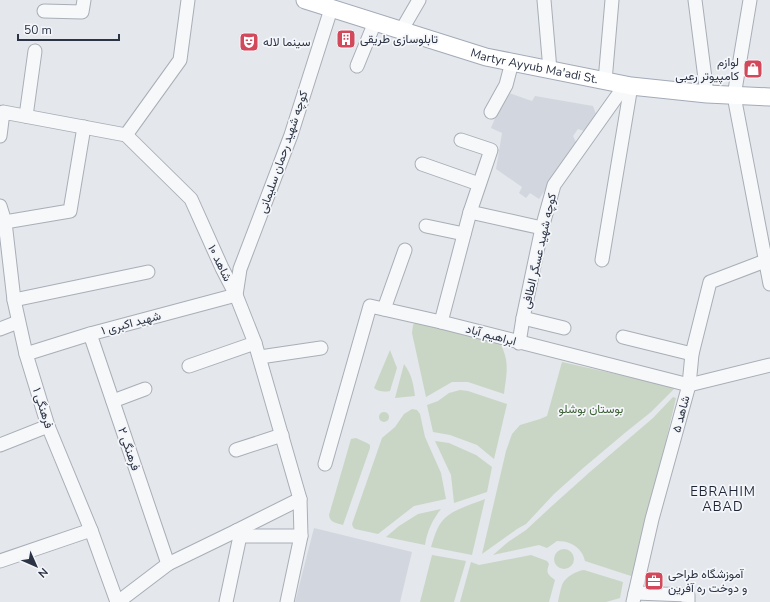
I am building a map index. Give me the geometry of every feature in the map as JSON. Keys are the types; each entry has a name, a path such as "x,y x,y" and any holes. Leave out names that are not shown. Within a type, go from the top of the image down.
{"main road":[{"name":"Martyr Ayyub Ma'adi St.","path":"305,0 486,57 628,86 707,94 770,97"}],"street":[{"path":"44,11 82,12 84,0"},
{"path":"0,136 3,112 126,135 180,60 188,0"},
{"path":"401,31 419,0"},
{"path":"544,0 550,70"},
{"path":"605,81 612,0"},
{"path":"695,0 707,94"},
{"path":"750,0 734,96 770,284"},
{"name":"کوچه شهید رحمان سلیمانی","path":"236,295 240,269 290,135 331,9"},
{"path":"356,66 374,22"},
{"path":"26,116 35,50"},
{"path":"491,112 506,85 512,62"},
{"path":"602,260 628,86"},
{"name":"کوچه شهید عسگر الطافی","path":"519,343 542,228 554,185 628,86"},
{"path":"5,222 70,211 84,127"},
{"name":"شاهد ۱۰","path":"126,135 191,199 222,268 236,295 255,343 300,500 302,536 287,602"},
{"path":"441,322 470,212 491,150 461,140"},
{"path":"422,164 479,184"},
{"name":"فرهنگی ۱","path":"0,206 5,222 14,300 26,354 48,426 91,530 118,602"},
{"path":"470,212 542,228"},
{"path":"426,226 464,234"},
{"path":"384,309 405,250"},
{"name":"شاهد ۵","path":"634,598 652,519 689,384 692,354 710,282 765,261"},
{"path":"14,300 148,272"},
{"name":"شهید اکبری ۱","path":"26,354 90,334 236,295"},
{"name":"ابراهیم آباد","path":"325,464 370,306 441,322 519,343 689,384 770,365"},
{"path":"523,318 564,328"},
{"path":"0,329 18,322"},
{"name":"فرهنگی ۲","path":"90,334 168,564"},
{"path":"623,337 692,354"},
{"path":"190,366 255,343"},
{"path":"260,358 321,348"},
{"path":"113,400 145,389"},
{"path":"0,445 48,426"},
{"path":"236,450 282,435"},
{"path":"118,602 168,564 238,534 300,500"},
{"path":"0,561 91,530"},
{"path":"238,534 302,536"},
{"path":"226,602 238,534"},
{"path":"634,598 688,595 688,602"}],"shaded area":[{"path":"509,93 532,101 535,96 593,106 596,114 584,131 578,129 573,136 576,142 560,169 539,199 530,193 526,198 519,193 522,187 496,169 502,133 491,128 503,99"},
{"path":"314,528 412,552 400,602 295,602"}],"green space":[{"path":"417,321 499,341 505,355 507,367 504,394 468,382 452,382 426,397 412,333 413,325"},
{"path":"390,350 397,368 390,391 384,392 374,388"},
{"name":"بوستان بوشلو","path":"562,362 674,387 674,389 651,412 554,494 526,524 482,554 506,451 512,434 520,425 547,416"},
{"path":"404,364 412,379 415,396 395,398"},
{"path":"460,390 468,391 507,404 494,459 477,445 450,435 433,432 427,405 438,401 449,393"},
{"name":"بوستان بوشلو","path":"673,397 676,398 635,574 631,576 585,561 579,549 570,544 557,541 547,548 539,545 493,555 508,542 526,530 591,471 653,418"},
{"path":"412,409 417,410 420,414 425,437 441,473 446,499 414,506 378,534 355,529 352,524 382,438 395,427 404,414"},
{"path":"382,412 386,412 388,413 388,421 382,422 379,419 379,415"},
{"path":"356,438 370,445 370,448 343,525 332,521 329,515 351,439"},
{"path":"435,441 449,443 476,455 492,467 487,492 454,503 451,475"},
{"path":"485,499 472,555 431,547 438,528 445,518 458,509"},
{"path":"441,509 435,517 427,535 425,545 386,537 399,526 418,514"},
{"path":"560,549 568,549 574,555 574,563 568,569 560,569 554,563 554,555"},
{"path":"432,555 466,561 454,602 420,602"},
{"path":"531,555 547,561 549,564 548,573 555,580 549,602 460,602 471,562 479,565"},
{"path":"584,570 623,582 620,598 606,602 558,602 563,582 574,573"}],"place":[{"name":"تابلوسازی طریقی","path":"346,39"},
{"name":"سینما لاله","path":"249,42"},
{"name":"لوازم کامپیوتر رعبی","path":"753,69"},
{"name":"آموزشگاه طراحی و دوخت ره آفرین","path":"654,581"}],"district":[{"name":"EBRAHIM ABAD","path":"723,500"}]}
